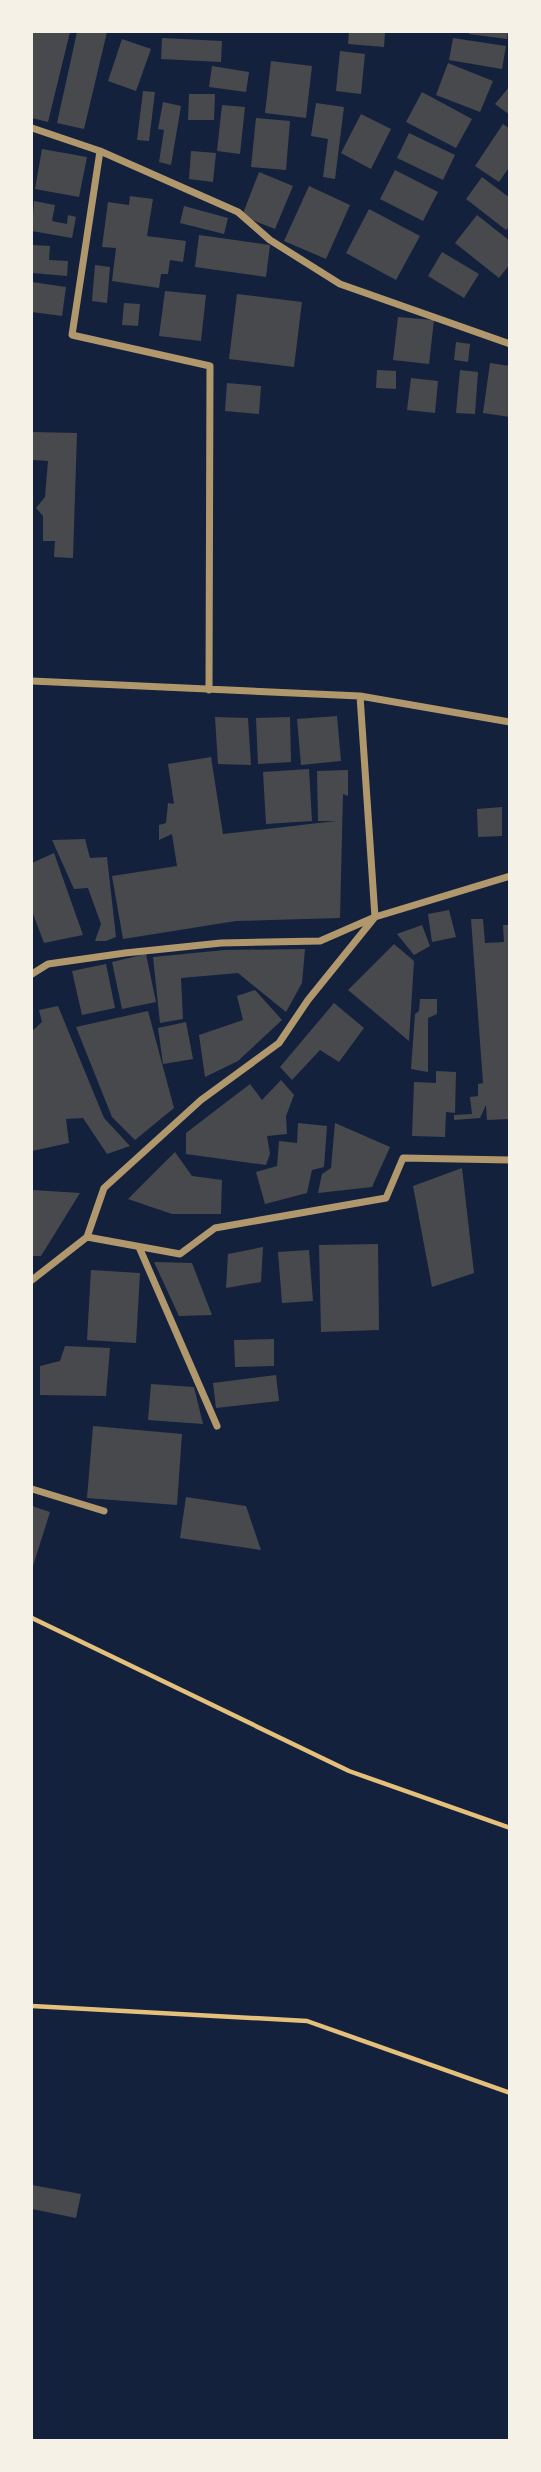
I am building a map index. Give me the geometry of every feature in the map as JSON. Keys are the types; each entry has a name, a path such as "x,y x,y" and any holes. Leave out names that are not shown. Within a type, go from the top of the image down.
{"street":[{"path":"32,128 100,150 238,212 270,240 340,284 509,344"},
{"path":"100,150 72,335 211,366 209,690"},
{"path":"32,681 360,696 509,722"},
{"path":"32,1280 87,1237 104,1188 201,1100 279,1043 308,1000 375,917 360,696"},
{"path":"32,974 48,964 125,953 221,943 320,941 375,917 509,876"},
{"path":"87,1237 180,1254 215,1228 386,1198 403,1158 509,1160"},
{"path":"139,1247 216,1426"},
{"path":"32,1489 104,1510"}],"path":[{"path":"32,1618 349,1771 509,1828"},
{"path":"32,2006 307,2021 509,2093"}],"building":[{"path":"32,32 70,32 48,122 32,118"},
{"path":"77,32 107,32 84,129 57,123"},
{"path":"349,32 385,32 384,47 348,44"},
{"path":"469,32 508,32 507,39"},
{"path":"162,38 222,41 221,62 161,59"},
{"path":"453,38 506,46 502,69 449,60"},
{"path":"122,39 151,49 136,91 108,81"},
{"path":"340,51 365,54 361,94 336,91"},
{"path":"271,61 312,66 306,118 265,113"},
{"path":"448,63 493,81 480,112 436,95"},
{"path":"212,66 249,72 246,92 209,87"},
{"path":"510,86 510,115 495,104"},
{"path":"143,91 155,92 149,141 137,140"},
{"path":"422,92 472,119 456,148 406,122"},
{"path":"189,94 215,94 214,120 188,120"},
{"path":"163,102 181,106 171,165 159,162 164,130 158,129"},
{"path":"316,103 344,107 335,179 323,177 328,139 311,136"},
{"path":"222,105 245,107 240,154 217,151"},
{"path":"361,114 391,129 371,169 341,153"},
{"path":"256,118 290,121 286,170 251,167"},
{"path":"503,124 510,129 510,166 499,182 475,166"},
{"path":"409,133 455,155 443,180 397,158"},
{"path":"42,149 87,157 79,197 35,189"},
{"path":"191,151 216,153 213,182 189,179"},
{"path":"395,170 438,192 423,221 380,199"},
{"path":"259,172 293,186 275,229 242,216"},
{"path":"482,177 510,198 510,225 506,230 466,199"},
{"path":"309,186 350,205 326,259 284,241"},
{"path":"130,196 153,199 147,236 186,241 183,262 170,260 168,274 161,274 159,288 112,281 116,248 102,247 108,202 129,205"},
{"path":"34,201 55,205 52,221 67,224 68,215 76,217 72,238 32,231"},
{"path":"184,206 228,218 224,234 180,223"},
{"path":"369,209 420,236 396,280 346,253"},
{"path":"477,215 510,241 510,264 499,278 455,243"},
{"path":"199,235 270,245 266,277 195,267"},
{"path":"32,245 50,246 49,260 68,261 67,276 32,273"},
{"path":"442,252 479,274 464,298 428,276"},
{"path":"95,265 110,267 107,303 92,301"},
{"path":"32,282 66,287 62,316 32,312"},
{"path":"165,291 206,295 201,341 159,336"},
{"path":"237,294 302,302 294,367 229,359"},
{"path":"124,303 140,304 138,326 122,325"},
{"path":"398,317 434,320 429,364 393,360"},
{"path":"456,342 470,344 468,362 454,360"},
{"path":"490,363 510,366 510,417 483,413"},
{"path":"377,370 396,371 396,389 376,388"},
{"path":"460,370 478,372 475,414 456,413"},
{"path":"411,378 438,381 435,413 407,410"},
{"path":"227,383 261,386 259,414 225,411"},
{"path":"32,432 77,433 73,558 54,557 55,541 43,541 43,516 36,508 45,497 48,461 32,460"},
{"path":"337,716 341,761 301,765 297,719"},
{"path":"215,717 248,718 251,765 218,764"},
{"path":"290,717 291,762 258,764 256,718"},
{"path":"211,757 223,834 336,821 318,821 317,771 348,770 348,796 343,794 340,918 236,921 123,939 112,876 177,866 172,834 159,840 159,825 166,823 168,803 174,804 168,764"},
{"path":"309,769 312,821 266,824 263,772"},
{"path":"502,807 502,836 478,837 477,809"},
{"path":"85,839 90,858 107,857 116,937 106,941 95,941 101,924 88,888 74,889 52,840"},
{"path":"54,853 83,935 44,943 32,911 32,863"},
{"path":"449,910 456,937 432,942 428,914"},
{"path":"471,919 483,919 485,943 504,942 503,925 510,925 510,1119 487,1120 486,1105 480,1118 454,1120 454,1115 472,1114 470,1097 478,1096 478,1084 483,1083"},
{"path":"422,925 430,946 414,955 397,934"},
{"path":"394,944 414,961 409,1041 348,990"},
{"path":"305,949 302,983 286,1012 238,973 181,978 183,1019 160,1023 153,957 225,950"},
{"path":"146,954 156,1002 122,1009 112,962"},
{"path":"106,964 115,1008 82,1015 72,971"},
{"path":"255,990 282,1020 238,1061 205,1077 199,1035 243,1020 237,996"},
{"path":"420,999 437,999 437,1014 428,1018 428,1072 411,1069 415,1014 419,1011"},
{"path":"334,1003 364,1028 339,1062 320,1050 292,1080 280,1067"},
{"path":"58,1006 104,1118 130,1146 107,1154 83,1118 66,1119 69,1143 32,1151 32,1031 42,1022 39,1010"},
{"path":"148,1011 174,1108 135,1140 112,1117 76,1027"},
{"path":"186,1022 193,1059 163,1064 158,1028"},
{"path":"436,1071 456,1072 455,1113 446,1112 445,1137 412,1136 414,1082 436,1083"},
{"path":"281,1080 294,1095 286,1116 287,1134 267,1136 270,1154 266,1165 186,1154 186,1133 250,1084 262,1100"},
{"path":"298,1123 327,1126 324,1167 312,1170 307,1193 265,1204 256,1172 277,1166 279,1141 297,1143"},
{"path":"335,1123 390,1147 372,1187 318,1193 322,1174 331,1168"},
{"path":"175,1152 192,1176 222,1180 221,1214 172,1214 128,1199"},
{"path":"462,1168 474,1273 432,1287 413,1186"},
{"path":"32,1190 80,1193 41,1256 32,1256"},
{"path":"378,1244 379,1330 321,1332 319,1245"},
{"path":"263,1247 261,1282 226,1288 228,1254"},
{"path":"309,1250 313,1301 282,1303 278,1252"},
{"path":"154,1262 192,1263 212,1315 179,1316"},
{"path":"91,1270 140,1273 136,1343 87,1340"},
{"path":"274,1339 274,1366 235,1367 234,1340"},
{"path":"65,1346 110,1348 106,1396 40,1395 40,1366 60,1361"},
{"path":"276,1375 279,1401 216,1408 213,1383"},
{"path":"151,1384 194,1387 203,1424 148,1420"},
{"path":"93,1426 182,1434 177,1505 87,1498"},
{"path":"186,1497 246,1506 261,1550 180,1538"},
{"path":"32,1506 50,1512 32,1569"},
{"path":"32,2185 81,2194 76,2218 32,2209"}]}
